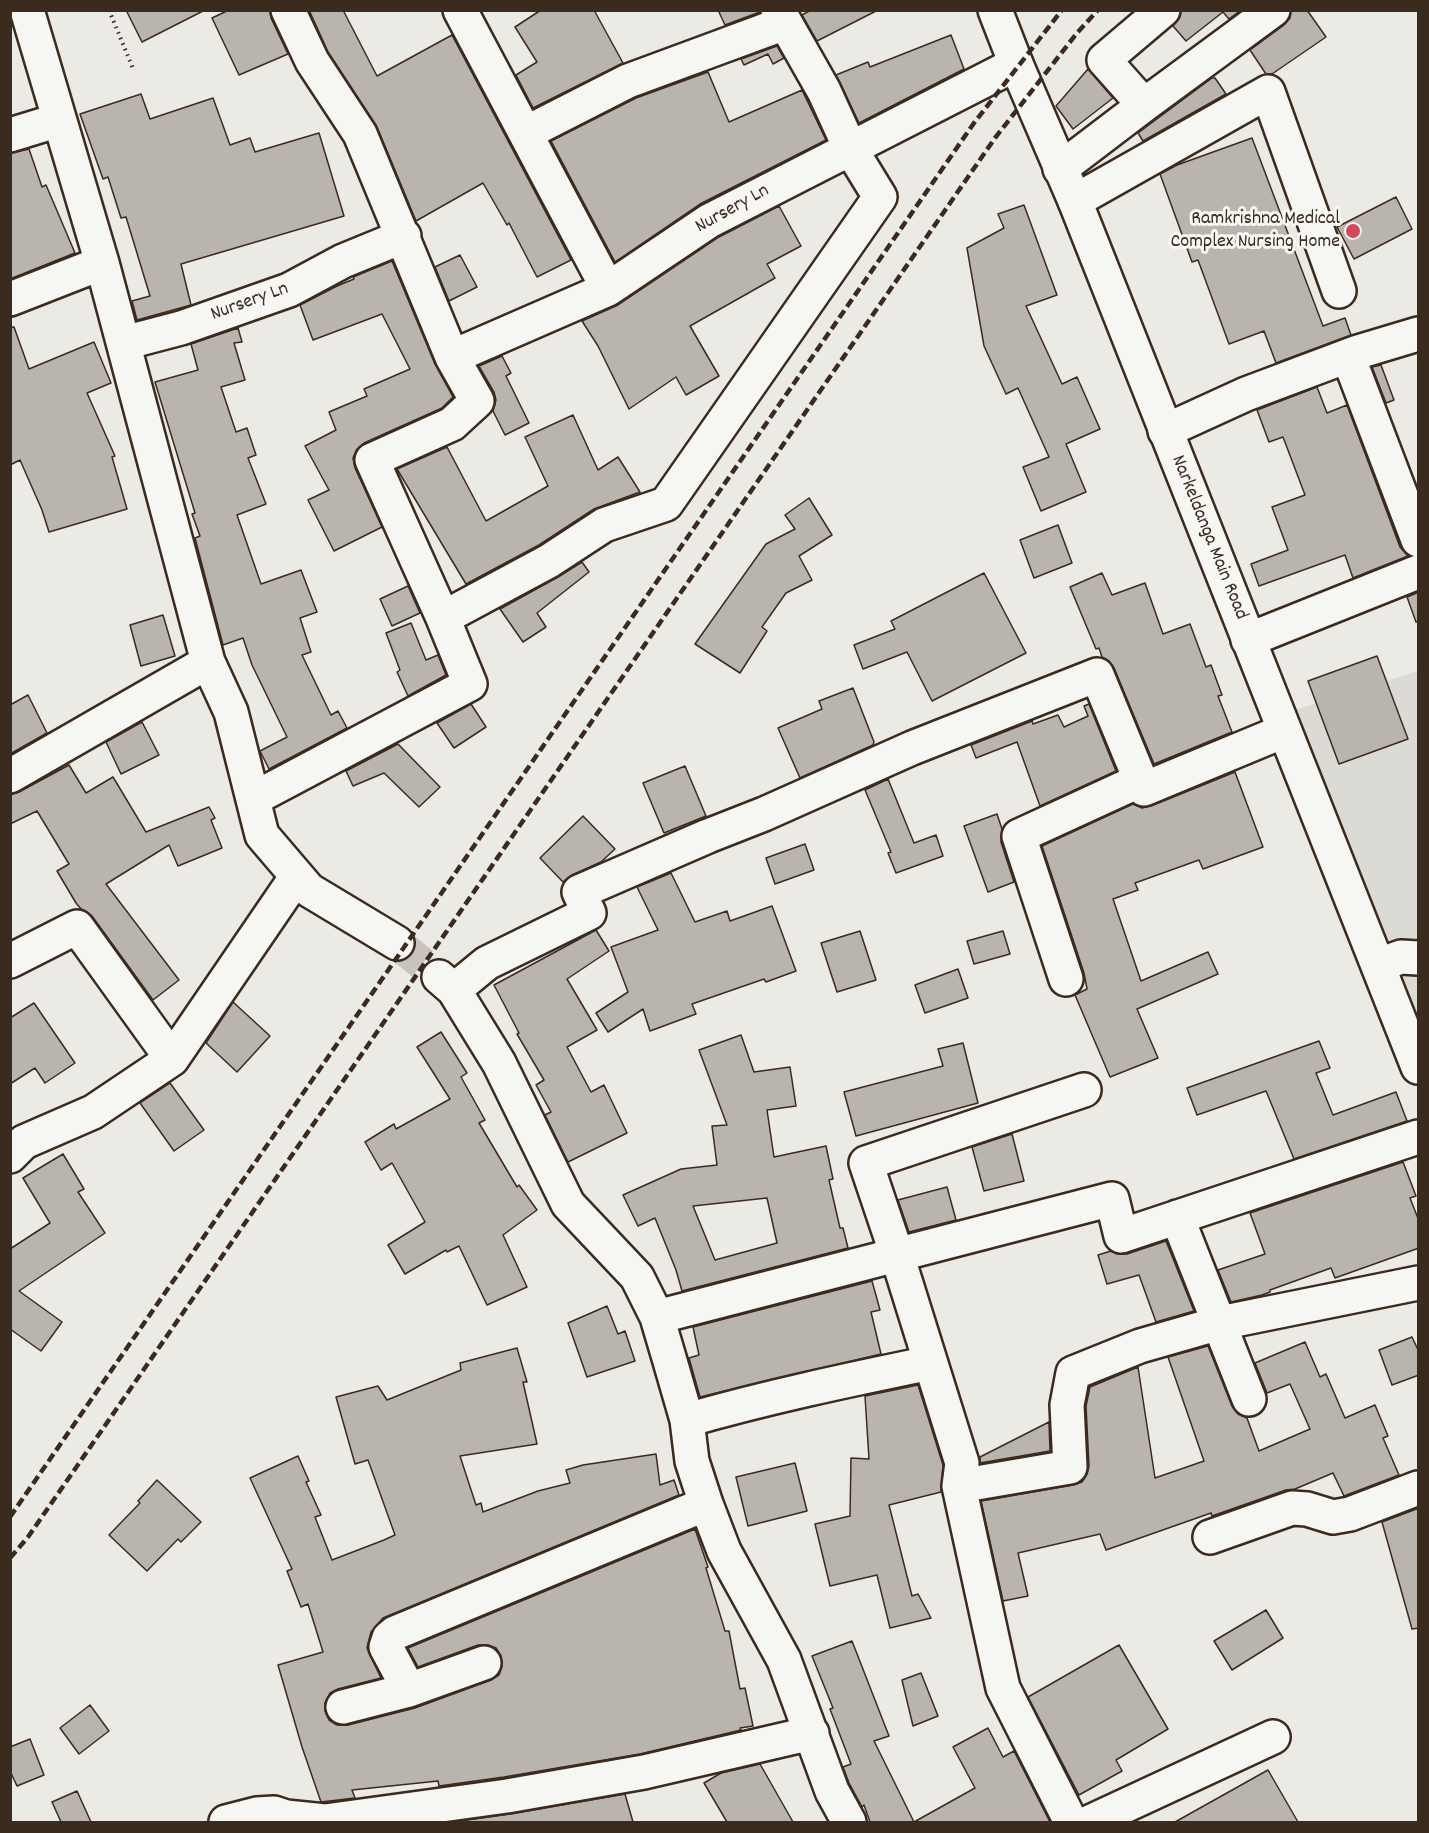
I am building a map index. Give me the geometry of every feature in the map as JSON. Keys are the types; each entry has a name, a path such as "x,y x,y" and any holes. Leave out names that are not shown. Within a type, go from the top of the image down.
{"street":[{"path":"27,10 102,263 208,662 231,712 262,835 309,890 397,943"},
{"path":"253,799 470,684 444,618 372,459 452,424 477,400 452,357 360,134 312,61 288,10"},
{"name":"Narkeldanga Main Road","path":"995,10 1075,201 1419,1067"},
{"path":"1144,105 1104,60 1163,10"},
{"path":"1060,169 1273,10"},
{"path":"473,15 526,133 608,289"},
{"path":"444,618 549,561 604,525 666,504 880,197 850,148 825,91 781,17 628,81 526,133"},
{"name":"Nursery Ln","path":"452,357 608,289 709,221 1016,64"},
{"path":"1075,201 1268,92 1339,291"},
{"path":"10,135 59,120"},
{"name":"Nursery Ln","path":"124,343 181,328 289,290 343,261 404,236"},
{"path":"10,299 102,263"},
{"path":"1165,431 1246,394 1348,356 1419,334"},
{"path":"1348,356 1419,540"},
{"path":"1248,640 1419,572"},
{"path":"10,776 208,662"},
{"path":"849,1822 832,1791 784,1660 724,1551 706,1504 692,1461 687,1420 657,1317 637,1277 568,1204 499,1063 446,983 589,913 579,892 764,814 912,748 1097,675 1144,789 1284,731"},
{"path":"1066,979 1019,836 1141,780"},
{"path":"15,1140 93,1112 172,1059 297,876"},
{"path":"10,961 76,927 172,1059"},
{"path":"1382,973 1401,957 1419,960"},
{"path":"1071,1822 1003,1688 959,1486 962,1463 866,1163 1084,1090"},
{"path":"657,1317 1112,1199 1121,1236 1419,1137"},
{"path":"1177,1217 1249,1399"},
{"path":"959,1486 1070,1467 1067,1405 1072,1373 1140,1346 1220,1323 1419,1283"},
{"path":"687,1420 749,1402 930,1363"},
{"path":"1210,1537 1292,1508 1306,1509 1333,1517 1350,1514 1419,1488"},
{"path":"409,1690 387,1647 388,1638 395,1633 706,1504"},
{"path":"343,1707 409,1690 484,1663"},
{"path":"226,1822 257,1814 274,1813 286,1817 325,1821 373,1819 644,1772 812,1733"},
{"path":"1090,1822 1273,1737"}],"path":[{"path":"109,10 134,71"}],"shaded area":[{"path":"1418,671 1418,1070 1266,719"}],"building":[{"path":"126,10 205,10 142,42"},
{"path":"229,10 270,10 271,18 288,54 239,75 212,18"},
{"path":"309,10 343,10 377,76 452,35 571,260 537,277 509,223 507,225 483,183 416,221 377,127 328,52"},
{"path":"541,10 594,10 623,63 533,108 516,75 537,62 515,27"},
{"path":"718,10 759,10 760,12 725,25"},
{"path":"811,10 878,10 817,41 802,15"},
{"path":"1181,10 1241,10 1229,19 1223,12 1186,41 1173,26 1180,17"},
{"path":"1291,10 1307,10 1326,37 1272,74 1266,74 1250,50 1284,25 1290,18"},
{"path":"951,35 964,69 859,123 836,75 868,62 870,67"},
{"path":"777,46 784,58 773,64 768,54 744,65 741,59"},
{"path":"1088,69 1113,98 1073,129 1056,106"},
{"path":"708,72 729,122 802,90 826,140 700,204 615,262 551,141 636,98"},
{"path":"1215,78 1226,94 1143,141 1138,133"},
{"path":"141,94 150,119 213,98 230,145 250,138 255,152 319,133 344,216 181,264 191,305 137,320 132,301 150,296 126,217 121,218 108,177 103,179 80,114"},
{"path":"1252,138 1323,326 1345,318 1351,335 1276,363 1264,331 1229,344 1198,260 1192,262 1160,174 1177,165"},
{"path":"29,149 42,187 46,185 75,253 10,279 10,153"},
{"path":"1396,197 1412,229 1354,259 1337,227"},
{"path":"1024,205 1057,295 1026,306 1062,384 1077,377 1100,429 1066,444 1086,492 1041,511 1023,467 1049,457 1018,388 1006,394 984,346 967,248 1004,228 998,214"},
{"path":"779,206 801,246 767,264 775,278 690,326 719,376 686,395 676,377 629,409 598,346 582,321 618,305 719,237"},
{"path":"460,255 477,287 449,301 435,267"},
{"path":"392,261 435,364 453,397 442,408 364,443 357,449 353,458 355,468 382,527 334,551 308,500 329,490 305,446 336,430 329,412 367,396 364,389 410,369 382,314 313,340 300,305 354,279 353,277"},
{"path":"10,327 14,327 29,369 94,342 111,383 87,393 115,456 112,457 127,509 49,532 20,460 10,465"},
{"path":"238,328 242,342 234,343 245,380 221,387 236,432 247,428 256,455 248,458 266,504 237,515 261,584 301,570 317,612 300,618 311,652 302,655 331,715 338,711 347,728 269,769 260,751 287,737 252,665 243,638 223,645 195,538 200,536 192,514 195,513 155,382 198,370 191,344"},
{"path":"502,356 511,373 506,376 529,423 505,435 493,411 496,400 494,392 479,366"},
{"path":"1381,365 1394,400 1386,403 1372,367"},
{"path":"1317,387 1327,413 1347,405 1400,547 1408,556 1353,578 1345,555 1259,586 1251,564 1288,550 1272,507 1305,495 1283,437 1269,442 1257,410"},
{"path":"573,415 598,470 618,457 640,492 594,509 539,545 466,584 397,469 447,447 486,521 548,486 525,437"},
{"path":"809,498 832,535 799,556 812,580 786,593 762,627 767,631 740,673 695,644 766,544 795,529 785,515"},
{"path":"1058,525 1072,563 1034,578 1020,540"},
{"path":"582,562 589,572 537,613 546,627 523,642 500,609"},
{"path":"984,573 1026,653 932,701 907,652 863,669 854,645 895,629 891,621"},
{"path":"1102,573 1112,595 1145,583 1163,634 1190,624 1206,667 1211,665 1222,695 1218,696 1232,732 1154,764 1114,668 1102,657 1099,648 1096,649 1070,587"},
{"path":"408,586 420,613 392,626 380,599"},
{"path":"1419,592 1419,621 1416,622 1407,597"},
{"path":"163,615 175,656 141,666 130,625"},
{"path":"411,623 426,660 438,655 446,675 408,696 397,672 400,670 386,633"},
{"path":"1377,656 1408,739 1339,764 1308,681"},
{"path":"853,688 874,742 873,745 800,778 778,728 822,709 819,701"},
{"path":"28,695 47,733 10,754 10,705"},
{"path":"471,704 486,727 454,748 437,723"},
{"path":"1089,704 1116,771 1040,806 1017,742 976,758 971,745 1032,721 1033,724 1058,715 1064,727 1088,716 1084,706"},
{"path":"142,722 159,755 121,774 106,742"},
{"path":"398,744 440,787 419,807 384,773 353,786 346,771"},
{"path":"69,765 86,793 113,777 146,832 209,807 215,818 211,820 222,848 178,866 169,845 106,884 179,980 153,1000 92,916 76,903 57,871 69,864 37,811 10,824 10,795"},
{"path":"685,766 706,816 664,833 643,783"},
{"path":"1235,772 1263,847 1203,869 1199,860 1135,883 1138,890 1113,899 1141,981 1208,952 1218,974 1137,1009 1158,1058 1110,1077 1075,995 1087,989 1084,973 1042,846 1133,804 1142,808 1151,806"},
{"path":"888,779 914,843 936,835 943,856 896,873 888,853 891,852 865,790"},
{"path":"997,814 1002,829 1001,842 1014,882 988,892 964,826"},
{"path":"583,816 615,849 601,862 572,875 563,882 540,858"},
{"path":"805,844 814,870 775,884 766,858"},
{"path":"671,873 695,922 727,911 730,921 772,906 796,971 766,982 764,979 692,1004 696,1014 650,1031 643,1009 608,1032 596,1013 628,992 611,947 658,930 637,887"},
{"path":"596,930 609,951 567,979 597,1030 567,1047 591,1092 604,1085 627,1133 568,1162 545,1115 551,1112 536,1085 544,1080 517,1034 519,1033 494,985"},
{"path":"860,931 876,980 837,992 821,943"},
{"path":"1003,931 1010,954 974,964 967,941"},
{"path":"958,969 968,998 925,1013 915,985"},
{"path":"233,1002 270,1036 237,1072 206,1043"},
{"path":"34,1003 75,1063 45,1083 35,1068 10,1084 10,1018"},
{"path":"441,1032 467,1073 461,1077 485,1120 479,1123 517,1187 519,1185 537,1210 503,1235 527,1287 487,1305 459,1246 447,1252 446,1250 405,1274 388,1245 425,1222 392,1163 381,1170 365,1142 394,1124 396,1129 450,1099 417,1047"},
{"path":"741,1035 754,1072 790,1067 796,1106 767,1110 774,1157 826,1146 833,1179 829,1180 840,1228 843,1228 848,1248 682,1291 655,1218 638,1226 623,1195 681,1169 717,1165 712,1126 727,1125 699,1050","holes":["767,1198 777,1243 715,1260 693,1206"]},
{"path":"1319,1041 1330,1068 1316,1073 1333,1115 1396,1092 1407,1121 1294,1159 1266,1091 1197,1115 1187,1088"},
{"path":"963,1043 978,1103 856,1136 844,1092 943,1066 938,1049"},
{"path":"170,1083 204,1130 174,1151 140,1103"},
{"path":"1012,1134 1024,1181 984,1191 972,1147"},
{"path":"63,1154 84,1189 78,1192 105,1233 19,1291 62,1322 41,1351 10,1329 10,1249 50,1223 23,1178"},
{"path":"1403,1162 1416,1196 1410,1198 1419,1221 1419,1248 1335,1278 1331,1268 1262,1295 1231,1302 1218,1270 1265,1254 1250,1213"},
{"path":"947,1187 956,1220 909,1232 898,1200"},
{"path":"1166,1241 1194,1311 1156,1322 1139,1275 1107,1284 1098,1255 1111,1251 1117,1254 1127,1254"},
{"path":"872,1281 880,1310 871,1312 881,1354 700,1397 689,1358 699,1355 693,1327"},
{"path":"607,1306 618,1334 625,1331 635,1361 587,1377 568,1323"},
{"path":"1412,1337 1419,1352 1419,1375 1392,1385 1379,1350"},
{"path":"1305,1342 1320,1377 1326,1374 1345,1418 1375,1405 1388,1436 1383,1438 1399,1475 1344,1496 1333,1473 1295,1489 1286,1490 1212,1516 1211,1513 1106,1550 1100,1534 1018,1553 1028,1596 1003,1601 981,1501 1082,1482 1089,1466 1086,1406 1090,1387 1138,1367 1155,1478 1204,1461 1168,1357 1208,1346 1232,1406 1238,1414 1247,1418 1259,1451 1310,1429 1290,1384 1267,1393 1255,1363"},
{"path":"517,1348 527,1382 523,1382 537,1444 460,1456 476,1505 481,1503 483,1512 538,1491 570,1483 566,1470 583,1465 656,1454 660,1485 674,1480 679,1495 383,1618 371,1632 367,1648 381,1678 330,1693 325,1703 325,1711 329,1720 337,1725 348,1725 415,1708 491,1680 499,1675 502,1666 501,1656 496,1648 478,1645 418,1667 408,1648 695,1529 725,1631 729,1631 740,1689 745,1688 753,1726 640,1754 439,1786 438,1781 352,1790 355,1798 321,1802 278,1665 323,1652 308,1604 301,1607 287,1571 292,1569 250,1478 298,1456 309,1481 306,1482 321,1515 315,1517 332,1560 395,1535 368,1460 355,1464 336,1397 378,1386 387,1400 461,1370 460,1363"},
{"path":"918,1385 943,1465 941,1492 889,1505 912,1596 918,1594 931,1618 890,1628 877,1575 830,1586 815,1524 850,1516 851,1458 869,1459 865,1396"},
{"path":"1049,1422 1050,1451 980,1463 980,1457"},
{"path":"795,1463 807,1511 748,1526 736,1477"},
{"path":"157,1480 201,1522 181,1542 178,1539 147,1571 109,1535 140,1503 138,1501"},
{"path":"1419,1508 1419,1628 1412,1629 1382,1522"},
{"path":"1266,1610 1283,1638 1232,1670 1214,1641"},
{"path":"852,1641 889,1736 874,1741 914,1822 870,1822 864,1805 862,1807 843,1767 851,1764 830,1709 833,1708 812,1656"},
{"path":"1119,1645 1168,1729 1116,1760 1122,1771 1079,1795 1028,1697"},
{"path":"921,1673 938,1716 913,1726 902,1680"},
{"path":"90,1705 109,1731 79,1754 60,1728"},
{"path":"988,1728 1003,1757 1014,1751 1050,1822 914,1822 975,1788 953,1747"},
{"path":"30,1739 44,1775 17,1786 10,1771 10,1747"},
{"path":"760,1764 793,1822 727,1822 704,1783 721,1773"},
{"path":"1268,1770 1298,1822 1175,1822"},
{"path":"77,1791 91,1822 61,1822 52,1802"},
{"path":"625,1794 633,1822 452,1822 510,1814"}],"tunnel":[{"path":"397,943 439,977"}],"railway":[{"path":"10,1517 974,123 1062,10"},
{"path":"10,1558 28,1537 995,138 1077,33 1098,10"}],"place":[{"name":"Ramkrishna Medical Complex Nursing Home","path":"1353,231"}]}
